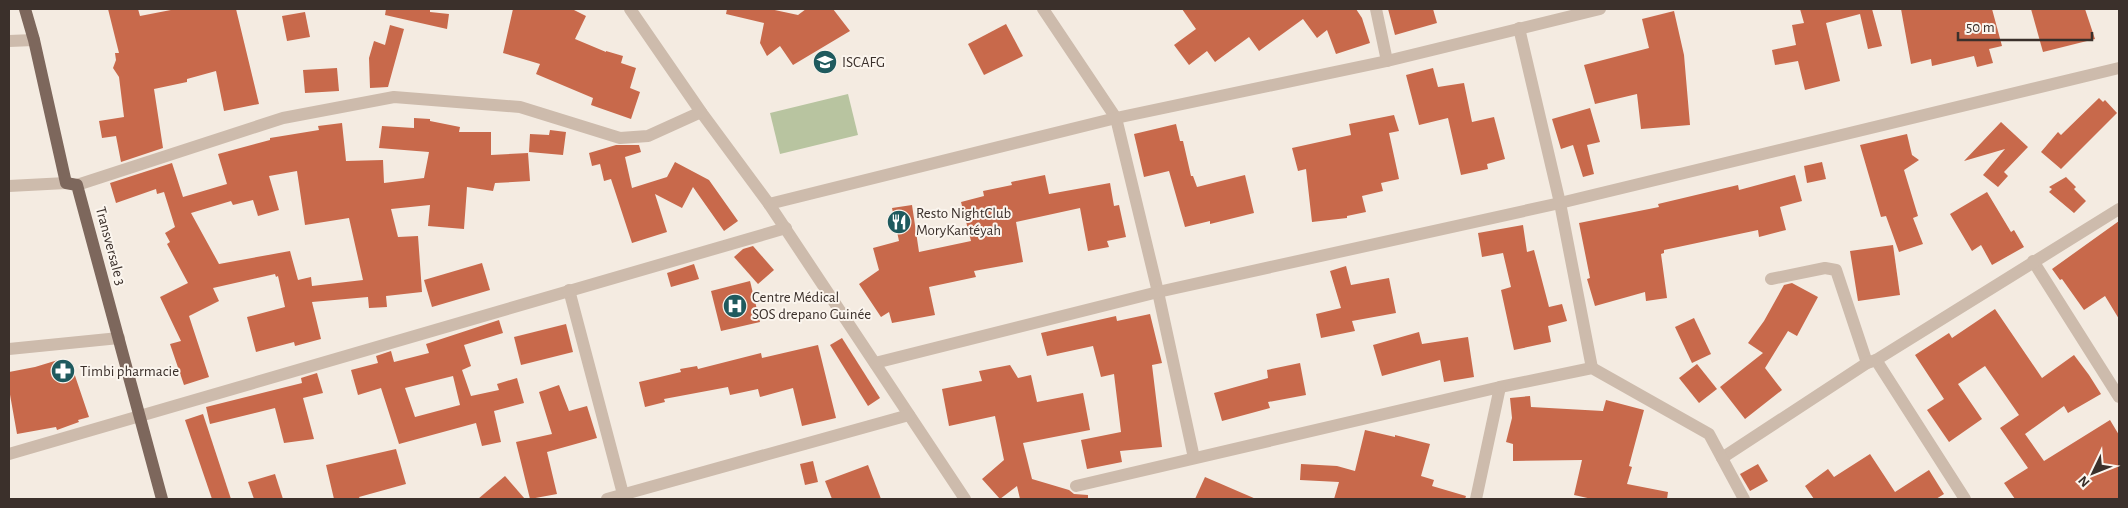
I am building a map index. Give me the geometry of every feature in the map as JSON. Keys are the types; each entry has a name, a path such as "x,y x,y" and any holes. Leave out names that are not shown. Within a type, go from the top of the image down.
{"main road":[{"name":"Transversale 3","path":"25,9 71,184 119,338 138,417 162,499"}],"street":[{"path":"630,9 701,112 786,228 965,499"},
{"path":"1042,9 1116,118 1158,292 1194,458"},
{"path":"1376,9 1387,61"},
{"path":"769,204 1116,118 1387,61 1600,9"},
{"path":"1519,28 1560,203 1592,368"},
{"path":"9,41 34,40"},
{"path":"875,363 1158,292 1560,203 2119,68"},
{"path":"9,186 71,184 283,118 394,98 520,107 620,138 648,136 701,112"},
{"path":"1722,458 1871,361 2119,209"},
{"path":"9,454 786,228"},
{"path":"2033,261 2119,397"},
{"path":"1771,279 1825,268 1836,270 1871,361 1964,499"},
{"path":"568,290 623,494"},
{"path":"9,349 119,338"},
{"path":"1076,486 1500,387 1592,368 1709,434 1744,499"},
{"path":"1476,499 1500,387"},
{"path":"607,499 909,415"}],"green space":[{"path":"848,94 858,135 780,154 770,113"}],"building":[{"path":"108,9 138,9 140,16 176,9 236,9 259,104 224,111 216,71 187,79 187,82 154,89 163,148 121,162 116,136 102,138 99,121 124,117 119,77 113,68 116,60 115,53 119,53"},
{"path":"386,9 430,9 430,12 449,14 447,29 385,15"},
{"path":"513,9 572,9 586,16 575,39 606,52 623,56 621,63 636,68 630,88 640,92 631,119 591,105 593,98 536,74 540,64 503,53"},
{"path":"727,9 770,9 798,15 806,9 833,9 850,31 793,65 780,46 767,56 760,43 764,23 726,14"},
{"path":"1182,9 1356,9 1362,18 1370,43 1336,54 1327,30 1317,38 1303,19 1259,51 1249,37 1215,62 1207,51 1189,65 1174,45 1196,29"},
{"path":"1388,9 1433,9 1437,23 1395,35"},
{"path":"1800,9 1872,9 1882,46 1868,49 1860,14 1826,23 1840,81 1805,90 1798,61 1775,65 1772,50 1796,45 1792,25 1804,23"},
{"path":"1901,9 1992,9 2002,46 1989,49 1993,63 1977,67 1974,56 1932,66 1931,59 1911,64"},
{"path":"2031,9 2085,9 2095,39 2043,52"},
{"path":"1674,11 1684,55 1690,125 1641,129 1637,94 1595,104 1584,65 1649,48 1642,19"},
{"path":"305,12 310,37 287,41 282,16"},
{"path":"1006,24 1023,56 984,75 968,44"},
{"path":"390,25 404,29 388,87 370,88 369,58 374,41 385,45"},
{"path":"337,68 339,91 305,93 303,70"},
{"path":"1433,68 1438,87 1464,83 1472,122 1494,117 1505,159 1487,164 1488,169 1461,175 1448,118 1419,125 1406,75"},
{"path":"2099,98 2103,102 2105,100 2117,113 2061,169 2041,152 2058,132 2061,135"},
{"path":"1590,108 1600,142 1587,145 1594,174 1583,177 1573,145 1561,149 1552,119"},
{"path":"1394,115 1399,131 1389,133 1399,179 1381,183 1383,191 1362,196 1366,212 1347,216 1347,218 1312,222 1306,169 1298,171 1292,148 1351,135 1349,124"},
{"path":"414,118 430,119 430,121 460,127 459,132 491,132 491,155 528,153 530,181 495,183 493,191 467,187 464,229 428,226 430,205 391,209 398,237 418,236 422,292 386,296 387,307 369,308 368,297 312,302 321,339 295,346 294,342 256,352 247,317 285,307 278,276 276,277 275,274 213,288 219,301 189,316 209,377 184,385 170,344 181,341 160,297 188,283 167,244 170,242 165,233 175,227 164,192 157,194 156,189 116,203 110,183 172,163 183,197 227,184 218,154 270,140 270,138 319,130 318,126 342,123 346,161 383,160 384,183 424,178 429,152 379,148 382,126 414,128","holes":["297,171 305,225 349,218 363,280 312,286 311,277 298,280 290,251 219,264 191,213 231,201 233,205 253,200 258,216 279,210 269,176"]},
{"path":"2001,122 2028,147 2004,172 2008,176 1998,187 1983,175 2005,149 1964,161"},
{"path":"1176,124 1180,141 1183,141 1191,176 1193,176 1197,187 1245,175 1254,213 1210,224 1210,221 1185,227 1169,171 1144,177 1134,134"},
{"path":"550,130 566,132 563,155 529,152 530,134 549,135"},
{"path":"1907,134 1912,155 1919,160 1904,170 1918,216 1913,218 1923,244 1899,252 1886,216 1881,217 1860,145"},
{"path":"616,145 639,145 641,152 625,157 632,188 667,177 675,162 709,180 738,221 724,231 693,187 682,208 655,194 667,232 632,243 611,179 604,181 600,164 592,166 589,153"},
{"path":"1822,162 1826,179 1807,183 1804,166"},
{"path":"1045,175 1049,194 1110,183 1114,206 1119,205 1126,237 1107,241 1109,247 1088,251 1080,208 1016,222 1023,262 974,271 976,277 929,287 935,315 892,323 889,312 881,317 859,284 879,270 873,248 899,241 892,208 912,205 919,252 971,241 961,202 984,196 983,191 1012,185 1011,182"},
{"path":"1795,175 1802,201 1780,207 1786,230 1759,237 1758,230 1664,250 1664,253 1661,254 1667,298 1646,301 1645,292 1595,306 1587,279 1590,278 1579,223 1659,207 1658,204 1738,185 1739,190"},
{"path":"2066,177 2076,187 2074,189 2086,201 2074,213 2049,192 2052,189 2049,187"},
{"path":"1987,192 2011,232 2014,230 2024,247 1992,265 1981,245 1972,251 1950,214"},
{"path":"2119,221 2119,319 2105,296 2084,310 2062,279 2060,280 2052,269"},
{"path":"1523,225 1527,252 1534,250 1549,307 1562,304 1567,321 1548,326 1551,342 1514,350 1501,290 1511,287 1503,253 1482,257 1478,233"},
{"path":"1893,245 1900,295 1858,301 1850,251"},
{"path":"753,246 774,270 758,284 734,257 743,249"},
{"path":"482,263 490,290 432,307 424,280"},
{"path":"694,264 699,279 671,287 667,273"},
{"path":"1346,266 1351,285 1389,278 1396,313 1352,321 1355,331 1321,338 1316,314 1341,308 1330,271"},
{"name":"Centre Médical SOS drepano Guinée","path":"750,281 760,322 721,331 711,291"},
{"path":"1792,283 1818,297 1797,336 1788,331 1765,368 1782,390 1745,419 1720,387 1763,353 1748,343 1764,321 1784,285"},
{"path":"1995,309 2042,378 2074,355 2101,394 2068,413 2064,406 2025,434 2044,461 2110,420 2119,435 2119,499 2015,499 2004,483 2028,468 2000,428 2019,415 1985,366 1958,384 1982,419 1949,442 1927,410 1944,399 1915,355 1949,333 1952,338"},
{"path":"1150,314 1162,363 1152,365 1162,447 1120,451 1122,462 1087,469 1081,440 1121,432 1114,374 1101,377 1093,346 1047,356 1041,333 1116,316 1117,321"},
{"path":"1694,318 1711,354 1692,363 1675,327"},
{"path":"499,320 503,333 464,345 471,366 462,370 471,396 499,390 497,384 517,378 524,403 494,411 501,442 482,446 476,423 399,444 381,388 358,395 351,370 378,363 376,356 391,351 394,362 429,353 426,344","holes":["453,376 460,405 415,417 405,388"]},
{"path":"566,324 573,352 521,365 514,337"},
{"path":"1419,332 1422,344 1468,337 1474,377 1444,382 1440,360 1382,376 1373,345"},
{"path":"842,338 880,398 868,406 830,345"},
{"path":"818,345 836,418 802,426 793,388 760,397 758,389 730,395 728,387 664,399 665,402 645,407 639,382 681,372 680,369 697,366 698,369 761,353 762,358"},
{"path":"58,360 60,365 70,361 89,417 57,430 56,427 17,434 9,389 9,372"},
{"path":"1300,363 1306,395 1268,402 1270,408 1222,421 1214,393 1268,378 1267,370"},
{"path":"1697,364 1717,389 1699,403 1679,378"},
{"path":"1010,365 1018,378 1031,375 1037,402 1083,393 1090,430 1023,443 1032,479 1069,490 1074,494 1088,495 1088,499 1020,499 1017,486 1000,499 982,479 1004,460 995,416 949,426 942,389 982,381 979,371"},
{"path":"317,373 323,393 303,398 314,439 284,443 275,408 210,424 206,407 302,383 301,378"},
{"path":"559,385 569,411 587,406 597,438 547,452 557,494 530,499 516,442 552,434 539,392"},
{"path":"1530,396 1531,407 1603,411 1606,400 1644,410 1629,466 1632,467 1627,484 1668,492 1667,499 1592,499 1574,495 1582,460 1513,461 1513,444 1506,442 1512,418 1510,398"},
{"path":"203,414 231,499 212,499 185,420"},
{"path":"1365,430 1430,444 1421,476 1434,480 1432,486 1466,496 1465,499 1334,499 1339,482 1300,480 1301,464 1337,466 1355,471"},
{"path":"396,449 406,484 359,497 360,499 334,499 326,465"},
{"path":"1870,454 1895,492 1929,470 1944,494 1936,499 1814,499 1805,486 1828,469 1834,477"},
{"path":"813,461 818,482 805,485 800,464"},
{"path":"1758,464 1768,481 1750,491 1740,474"},
{"path":"868,465 881,499 832,499 825,481"},
{"path":"275,474 283,499 254,499 248,482"},
{"path":"505,476 525,499 478,499"},
{"path":"1205,477 1256,499 1195,499"}],"place":[{"name":"ISCAFG","path":"825,62"},
{"name":"Resto NightClub MoryKantéyah","path":"899,222"},
{"name":"Centre Médical SOS drepano Guinée","path":"735,306"},
{"name":"Timbi pharmacie","path":"63,371"}]}
